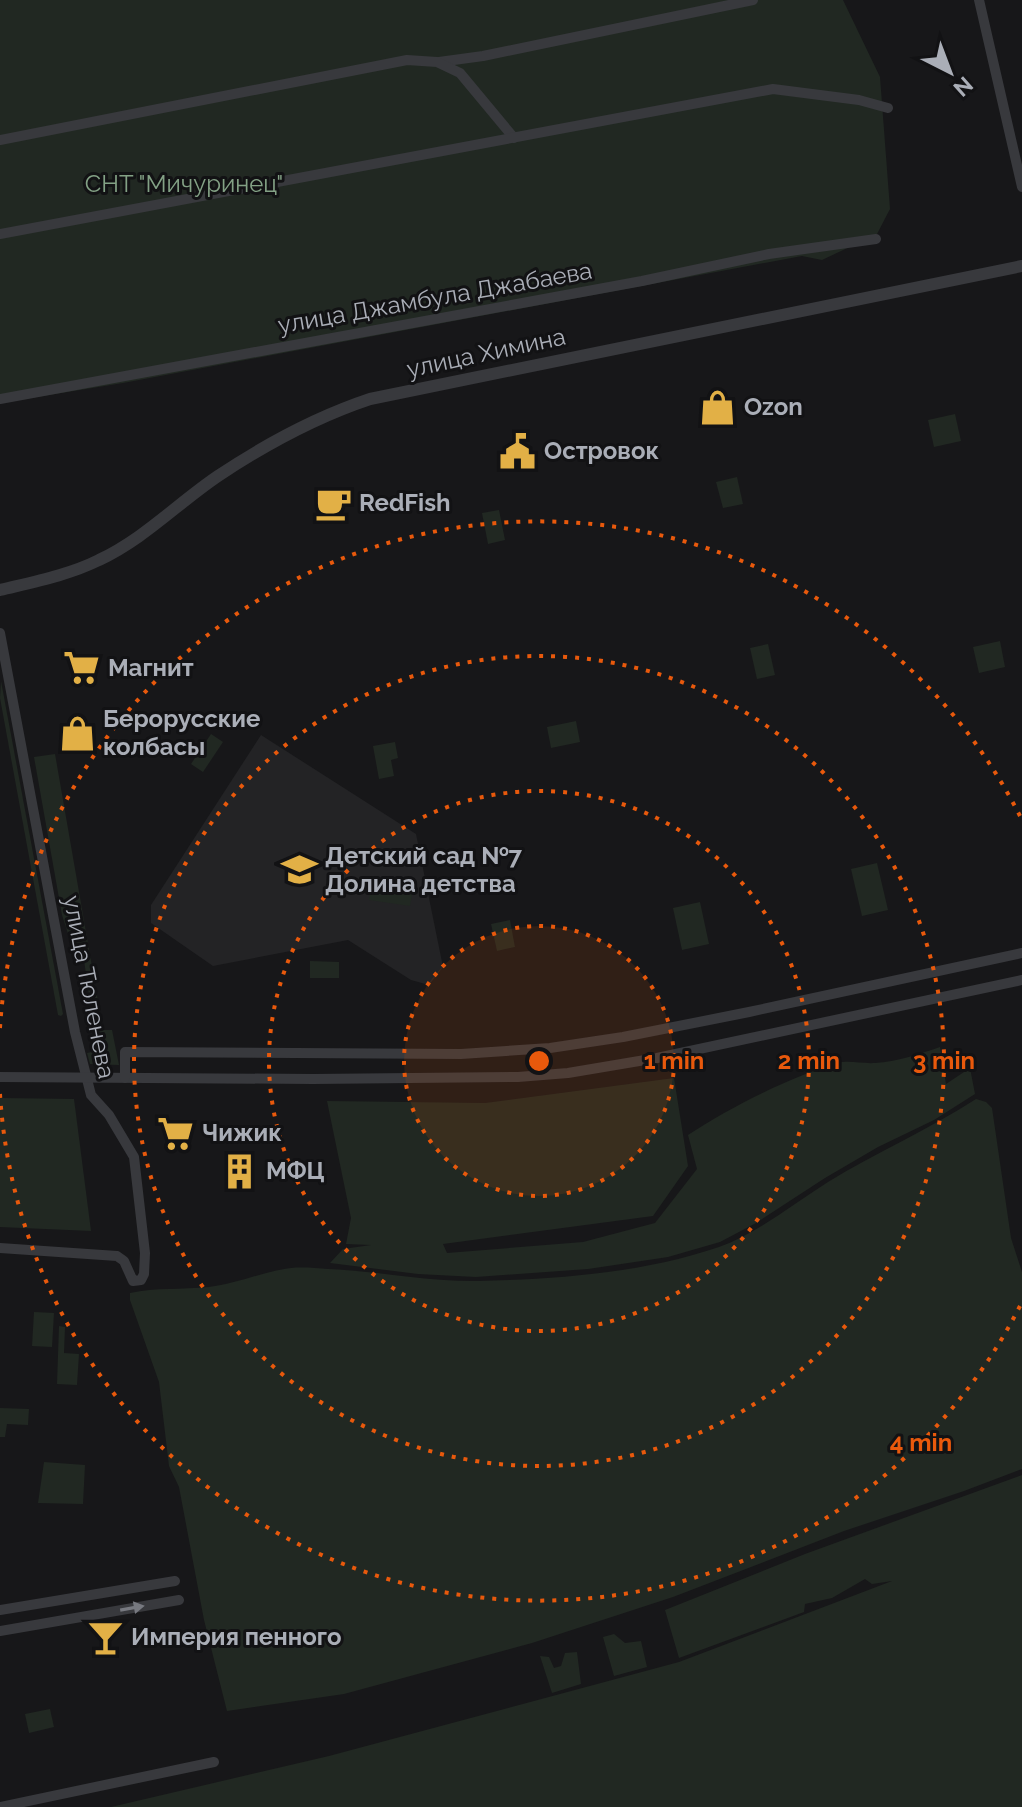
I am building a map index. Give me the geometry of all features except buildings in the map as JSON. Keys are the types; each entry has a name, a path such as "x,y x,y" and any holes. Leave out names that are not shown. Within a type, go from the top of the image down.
{"street":[{"path":"0,140 407,60 437,62 483,56 753,0"},
{"path":"979,0 1022,187"},
{"path":"437,62 460,73 514,138"},
{"path":"0,234 773,89 859,100 888,108"},
{"name":"улица Джамбула Джабаева","path":"0,399 642,281 769,254 876,239"},
{"name":"улица Химина","path":"0,590 68,572 99,560 157,524 217,476 325,414 370,399 1022,266"},
{"name":"улица Тюленева","path":"0,633 86,1079 91,1095 109,1115 134,1157 145,1253 143,1277 137,1282 133,1281 120,1256 0,1248"},
{"path":"125,1078 125,1052 461,1054 586,1044 914,978 1022,953"},
{"path":"0,1077 476,1078 568,1073 657,1058 1022,980"},
{"path":"0,1610 175,1581"},
{"path":"0,1631 179,1600"},
{"path":"0,1807 214,1762"}],"shaded area":[{"name":"Детский сад №7 Долина детства","path":"261,735 416,834 443,967 429,985 411,980 348,940 213,966 151,923 151,905"}],"green space":[{"name":"СНТ \"Мичуринец\"","path":"0,0 843,0 880,77 890,209 877,234 822,260 802,256 123,383 0,403"},
{"path":"955,414 961,441 934,447 928,420"},
{"path":"737,477 743,504 723,508 716,482"},
{"path":"499,510 505,540 488,544 482,513"},
{"path":"1000,641 1005,667 979,673 973,647"},
{"path":"768,644 775,675 757,679 750,648"},
{"path":"1,681 61,1016 58,1015 0,698"},
{"path":"576,721 580,742 551,748 547,727"},
{"path":"211,734 223,742 203,772 191,764"},
{"path":"395,742 398,758 391,760 394,776 379,779 373,746"},
{"path":"55,754 103,1030 112,1030 119,1065 90,1064 87,1053 97,1051 82,946 72,946 62,915 34,757"},
{"path":"877,863 888,910 862,916 851,869"},
{"path":"371,883 413,889 410,906 369,900"},
{"path":"700,902 709,944 682,950 673,908"},
{"path":"510,920 515,947 497,951 491,924"},
{"path":"310,961 339,962 339,978 310,978"},
{"path":"940,1047 946,1084 970,1068 975,1094 934,1120 878,1147 720,1242 668,1257 588,1269 476,1277 418,1274 330,1263 343,1249 371,1245 346,1244 351,1218 327,1101 485,1103 674,1078 688,1166 653,1216 443,1244 447,1253 583,1242 655,1223 697,1169 688,1135 722,1114 800,1076 838,1063 891,1061"},
{"path":"0,1098 74,1099 91,1231 0,1227"},
{"path":"976,1099 992,1108 1011,1238 1022,1272 1022,1469 844,1531 673,1597 532,1643 344,1694 227,1711 204,1620 179,1487 169,1466 159,1382 130,1293 219,1285 296,1268 479,1281 570,1276 661,1263 719,1247 748,1234 828,1182"},
{"path":"34,1312 54,1313 52,1347 32,1346"},
{"path":"59,1326 65,1327 64,1353 79,1354 77,1385 57,1384"},
{"path":"0,1408 29,1409 28,1425 7,1424 5,1437 0,1437"},
{"path":"44,1462 85,1465 83,1504 38,1503"},
{"path":"1022,1475 1022,1807 111,1807 329,1756 679,1662 892,1581 872,1584 865,1579 832,1598 805,1604 804,1612 679,1658 665,1610 805,1554"},
{"path":"614,1634 625,1643 641,1641 647,1667 614,1676 603,1637"},
{"path":"577,1652 581,1684 552,1693 540,1656 549,1657 554,1668 561,1666 565,1653"},
{"path":"50,1709 54,1727 29,1733 25,1714"}],"place":[{"name":"Ozon","path":"718,407"},
{"name":"Островок","path":"518,451"},
{"name":"RedFish","path":"333,503"},
{"name":"Магнит","path":"82,668"},
{"name":"Берорусские колбасы","path":"77,733"},
{"name":"Детский сад №7 Долина детства","path":"299,870"},
{"name":"Чижик","path":"176,1133"},
{"name":"МФЦ","path":"240,1171"},
{"name":"Империя пенного","path":"105,1637"}]}
